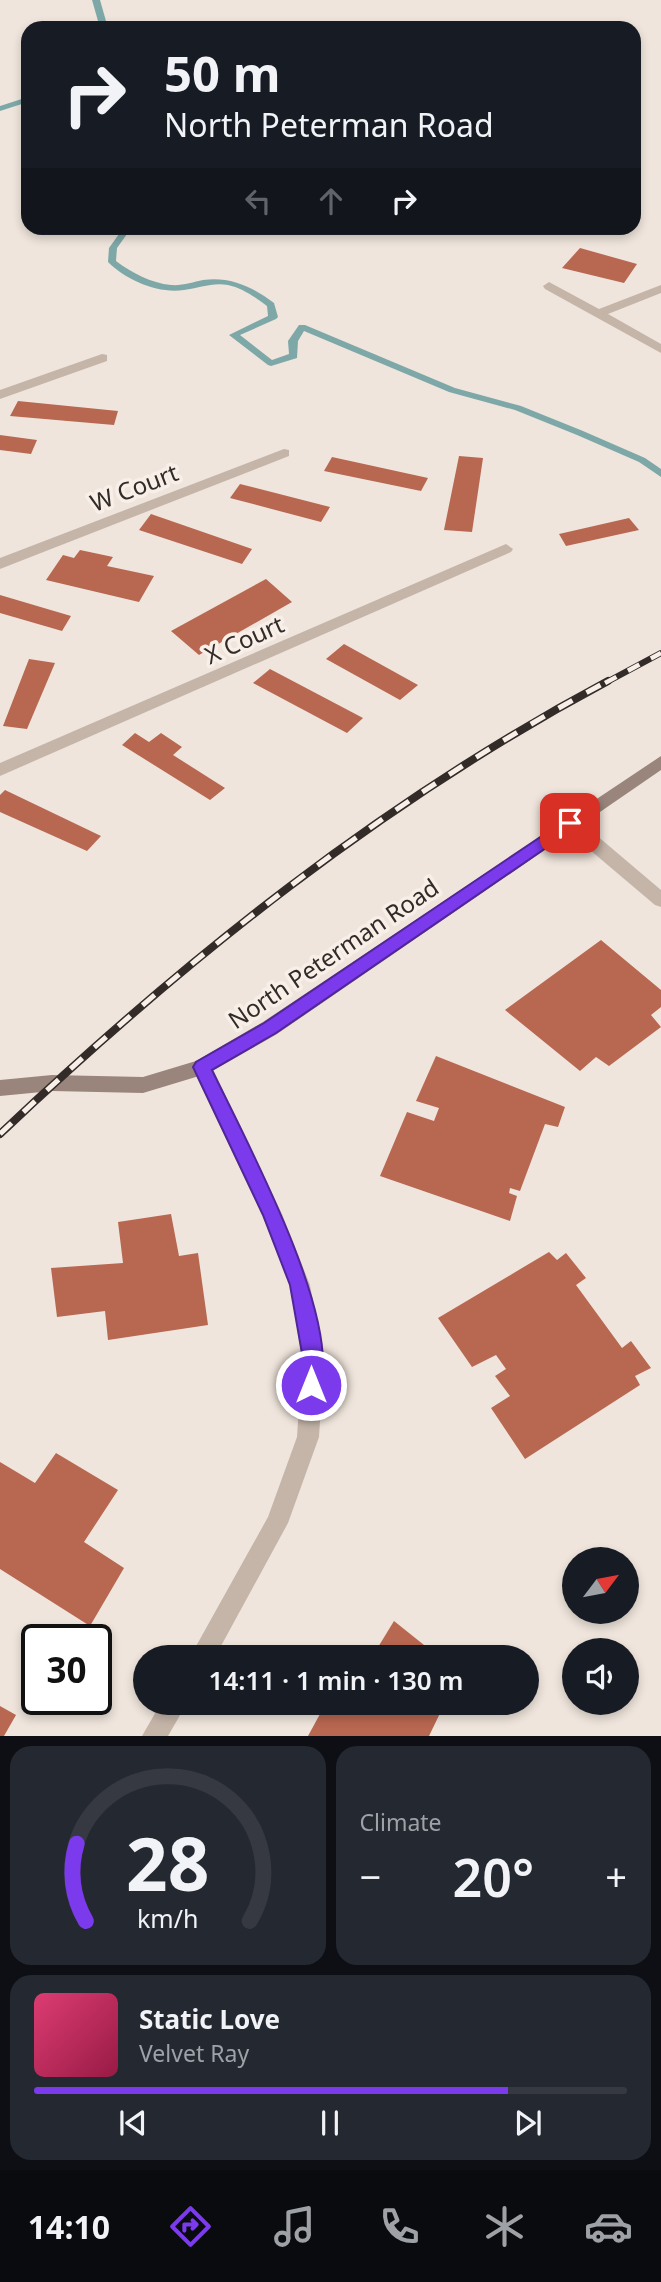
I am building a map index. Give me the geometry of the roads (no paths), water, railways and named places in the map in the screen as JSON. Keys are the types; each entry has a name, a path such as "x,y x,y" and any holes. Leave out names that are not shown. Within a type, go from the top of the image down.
{"street":[{"path":"549,286 661,349"},
{"path":"598,314 661,289"},
{"path":"0,395 102,358"},
{"name":"W Court","path":"0,564 284,453"},
{"name":"X Court","path":"0,770 506,549"},
{"name":"North Peterman Road","path":"0,1088 52,1083 144,1085 202,1067 270,1028 661,762"},
{"path":"570,823 661,900"},
{"path":"202,1067 272,1214 300,1285 313,1359 308,1437 281,1511 231,1611 210,1645"},
{"path":"154,1736 167,1715"}],"waterway":[{"path":"96,0 102,21"},
{"path":"0,109 21,102"},
{"path":"122,235 113,248 112,262 133,275 156,285 172,288 227,282 251,291 271,305 273,317 234,335 271,363 294,356 293,341 302,327 452,390 518,408 580,433 642,460 661,474"}],"railway":[{"path":"605,683 661,653"},
{"path":"0,1134 141,1006 289,887 444,778 608,681"}]}
